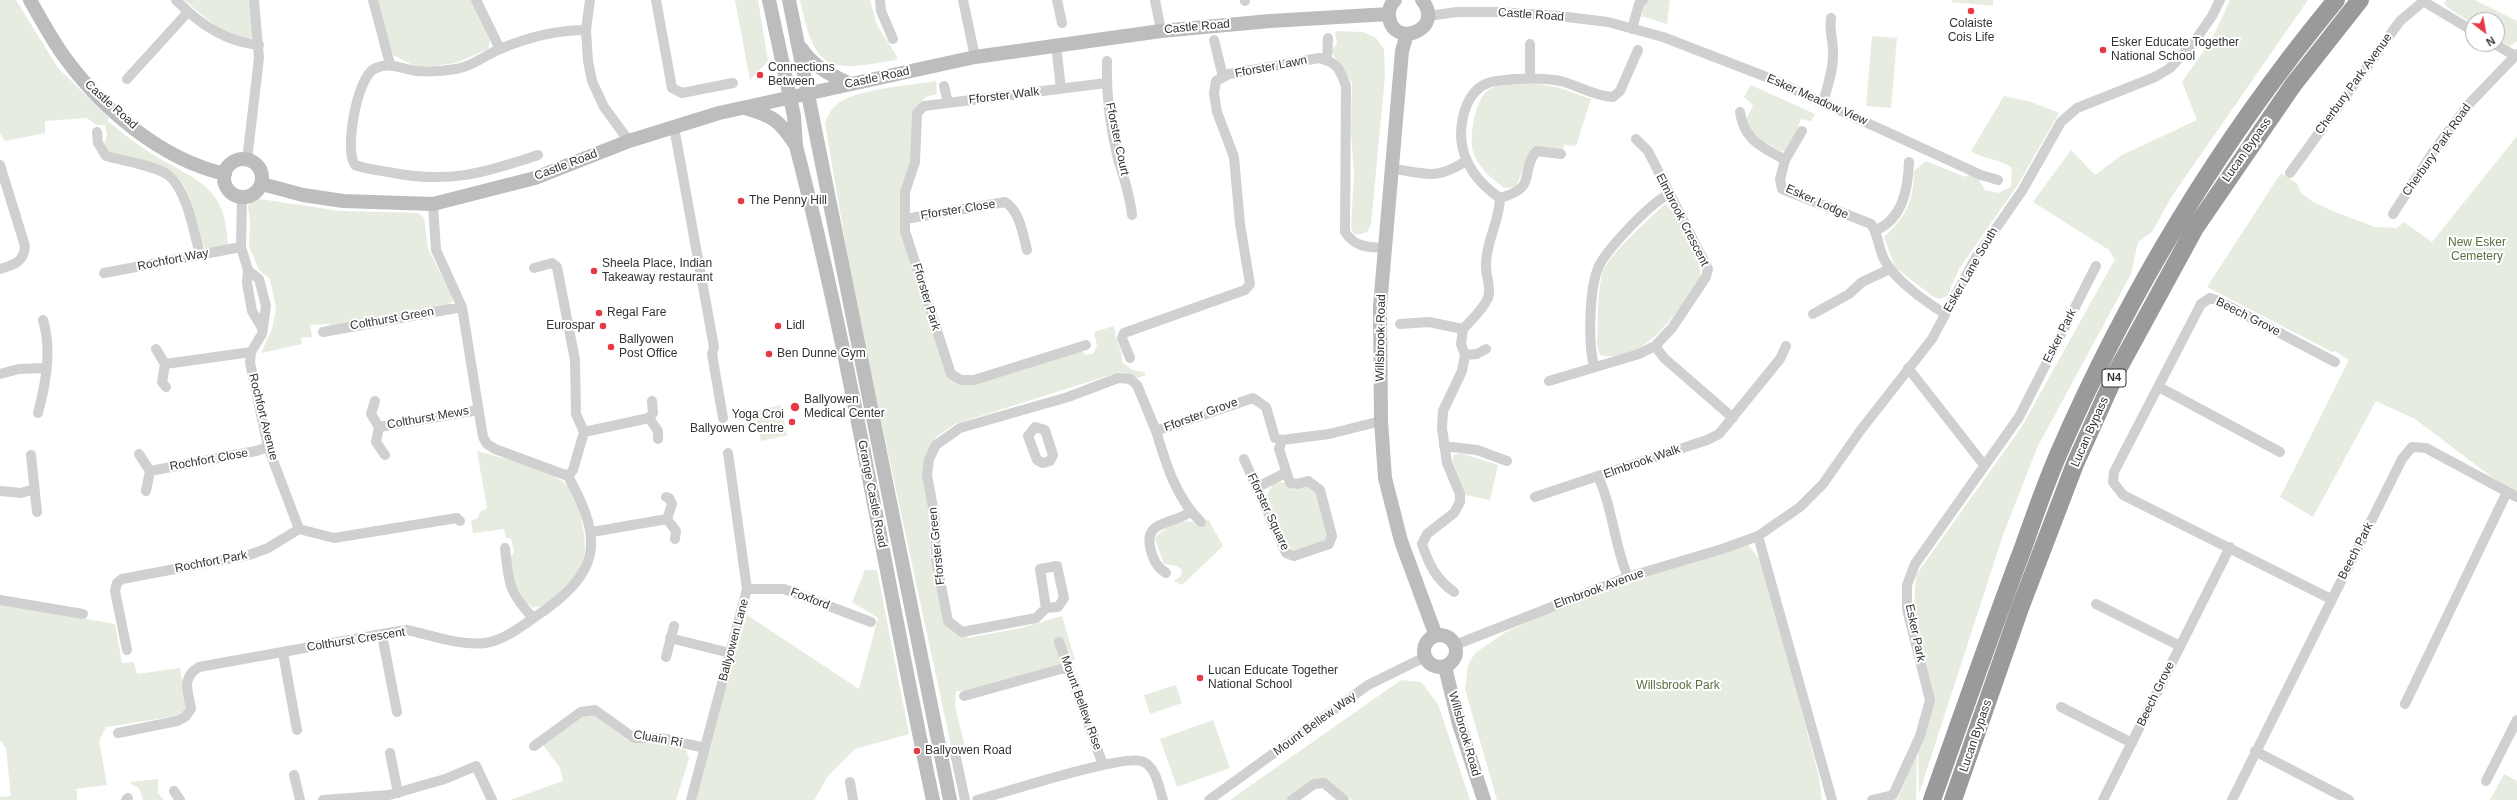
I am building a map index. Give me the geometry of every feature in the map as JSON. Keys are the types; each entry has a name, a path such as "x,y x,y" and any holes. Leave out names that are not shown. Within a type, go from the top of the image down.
{"highway":[{"name":"Lucan Bypass","path":"1932,800 2057,457 2096,372 2141,284 2180,218 2273,80 2336,0"},
{"name":"Lucan Bypass","path":"1953,800 2020,608 2075,464 2117,371 2203,216 2293,86 2360,0"}],"street":[{"name":"Castle Road","path":"30,0 62,54 96,94 116,113 162,147 209,170 225,174"},
{"path":"176,0 188,12 224,36 259,45"},
{"path":"247,160 259,45 254,0"},
{"path":"373,0 390,64"},
{"path":"476,0 500,49"},
{"path":"590,0 586,30 588,61 592,81 604,107 629,141"},
{"path":"656,0 672,88 682,93 733,83"},
{"name":"Grange Castle Road","path":"769,0 794,116 796,146 848,370 910,692 934,800"},
{"name":"Grange Castle Road","path":"789,0 800,45 808,92 950,800"},
{"path":"880,0 881,11 893,38"},
{"path":"963,0 975,57"},
{"path":"1058,0 1062,23"},
{"path":"1155,0 1161,31"},
{"path":"1395,0 1389,14 1392,26 1407,34 1419,31 1427,22 1428,10 1422,0"},
{"path":"1632,28 1639,4 1643,0"},
{"name":"Esker Lane South","path":"1746,540 1758,536 1800,508 1823,484 1908,368 1932,338 1976,257 2022,191 2061,122 2077,108 2155,77 2170,68 2194,42 2212,16 2220,0"},
{"name":"Cherbury Park Avenue","path":"2290,173 2400,21 2424,1 2465,26"},
{"path":"127,79 188,12"},
{"name":"Castle Road","path":"1428,16 1457,12 1498,12 1558,16 1608,22 1632,28"},
{"name":"Castle Road","path":"262,184 303,196 342,201 433,204 535,178 629,141 719,113 808,92 975,57 1161,31 1270,21 1389,14"},
{"path":"1823,104 1832,65 1833,51 1829,29 1831,18"},
{"name":"Esker Meadow View","path":"1632,28 1673,40 1730,61 1981,175 1998,180"},
{"path":"538,156 488,172 435,179 407,176 355,165 350,154 351,137 364,80 374,69 390,64 418,71 455,69 476,63 500,49 551,34 586,30"},
{"name":"Willsbrook Road","path":"1407,34 1402,51 1380,306 1378,359 1385,478 1400,541 1436,636"},
{"path":"1328,38 1327,60 1332,61 1342,73 1346,86 1345,232 1352,242 1363,246 1385,248"},
{"path":"1214,40 1223,77"},
{"path":"1530,44 1530,78"},
{"path":"800,45 807,57 828,74 850,84"},
{"path":"1056,45 1061,89"},
{"path":"2505,49 2516,55"},
{"path":"1454,592 1437,578 1429,565 1422,544 1427,534 1454,513 1460,502 1460,494 1452,479 1444,446 1443,411 1462,371 1466,355 1462,344 1463,329 1477,316 1488,297 1489,282 1486,265 1488,246 1500,207 1500,198 1477,177 1466,161 1461,146 1461,124 1465,106 1474,92 1488,83 1530,78 1560,81 1602,96 1613,97 1620,91 1638,50"},
{"name":"Cherbury Park Road","path":"2393,214 2435,149 2469,104 2516,55"},
{"name":"Fforster Lawn","path":"1130,358 1122,338 1124,334 1245,290 1250,284 1240,224 1234,157 1217,112 1214,93 1216,81 1223,77 1319,58 1327,60"},
{"name":"Fforster Court","path":"1106,61 1106,84 1112,130 1130,194 1132,215"},
{"name":"Fforster Walk","path":"948,103 1106,84"},
{"path":"944,86 948,103"},
{"name":"Fforster Park","path":"948,103 924,106 918,113 915,162 905,192 905,231 951,374 961,380 974,380 1086,345"},
{"path":"745,108 772,116 782,125 796,146"},
{"path":"1740,112 1742,124 1752,141 1785,160"},
{"path":"674,127 714,347 712,354 723,418"},
{"name":"Esker Lodge","path":"1802,131 1785,160 1780,179 1782,189 1871,224 1876,230"},
{"path":"97,132 98,143 106,156 158,171 168,175 177,184 183,196 200,255"},
{"name":"Elmbrook Crescent","path":"1549,381 1594,366 1639,354 1655,346 1672,328 1706,277 1708,269 1670,194 1648,151 1636,140"},
{"path":"1500,198 1515,194 1523,188 1536,151 1561,154"},
{"path":"247,160 257,166 260,171 262,184 252,195 242,197 228,189 225,174 231,164 247,160"},
{"path":"1393,169 1433,175 1444,174 1466,161"},
{"path":"1909,162 1908,183 1897,214 1885,226 1876,230 1884,260 1894,275 1945,314"},
{"path":"0,166 25,246 25,255 18,264 0,270"},
{"path":"1594,366 1591,348 1592,313 1594,280 1600,264 1647,210 1660,198 1670,194"},
{"path":"165,364 251,352 262,334 262,328 252,311 247,283 248,270 241,247 242,197"},
{"name":"Fforster Close","path":"905,219 1006,202 1012,206 1018,219 1026,250"},
{"path":"433,204 436,250 462,307 478,410 486,444 495,449 568,476 573,470 584,432 576,414 575,360 557,267 552,263 534,268"},
{"name":"Rochfort Way","path":"104,273 241,247"},
{"name":"Esker Park","path":"1872,800 1893,795 1920,736 1930,700 1907,609 1907,585 1915,564 2019,417 2096,266"},
{"path":"1813,314 1849,294 1862,282 1890,269"},
{"name":"Beech Grove","path":"2331,599 2230,547 2123,495 2113,482 2114,472 2201,304 2210,298 2217,300 2335,362"},
{"name":"Colthurst Green","path":"323,332 462,307"},
{"path":"38,413 46,368 48,336 43,320"},
{"path":"1400,324 1429,322 1463,329"},
{"path":"1655,346 1664,358 1733,418"},
{"name":"Elmbrook Walk","path":"1628,577 1620,558 1606,492 1598,476 1707,440 1719,434 1780,359 1786,346"},
{"path":"156,349 165,364 162,382 166,387"},
{"path":"1466,355 1477,354 1486,349"},
{"name":"Rochfort Avenue","path":"251,352 250,363 268,447 299,529"},
{"path":"0,374 19,369 46,368"},
{"path":"1908,368 1984,465"},
{"name":"Fforster Grove","path":"929,459 936,445 960,428 1028,409 1118,378 1130,380 1137,385 1156,431 1253,398 1266,407 1275,438 1282,440"},
{"path":"2159,387 2280,452"},
{"name":"Colthurst Mews","path":"375,401 371,414 379,427 376,442 385,454"},
{"path":"584,432 649,418 653,413 652,401"},
{"path":"1028,409 1035,427"},
{"name":"Colthurst Mews","path":"379,427 478,410"},
{"path":"649,418 658,431 658,439"},
{"path":"1256,488 1285,473 1279,449 1282,440 1329,434 1381,421"},
{"path":"1156,431 1167,467 1190,512 1201,522"},
{"path":"1444,446 1477,450 1506,461"},
{"name":"Rochfort Close","path":"150,471 256,451 268,447"},
{"name":"Beech Park","path":"2232,800 2255,751 2402,459 2412,447 2426,448 2517,497"},
{"name":"Ballyowen Lane","path":"691,800 747,589 728,453"},
{"path":"139,454 150,471 146,491"},
{"path":"31,455 37,512"},
{"name":"Fforster Green","path":"929,459 927,475 935,518 936,560 948,621 962,632 1036,618 1046,608"},
{"name":"Fforster Square","path":"1244,459 1280,544 1290,556 1329,544 1332,536 1320,490 1308,480 1297,484 1290,483 1285,473"},
{"name":"Colthurst Crescent","path":"118,733 177,722 185,717 191,709 186,680 190,673 199,667 407,630 472,644 486,643 500,638 533,618 572,589 582,577 589,562 592,532 582,502 568,476"},
{"path":"1536,497 1598,476"},
{"path":"0,491 21,493 34,489"},
{"path":"2405,704 2507,492"},
{"path":"666,497 669,498 672,504 667,519"},
{"path":"1166,573 1158,568 1148,538 1150,532 1153,528 1183,517 1190,512"},
{"path":"299,529 334,538 457,518 460,521"},
{"path":"592,532 667,519"},
{"path":"667,519 676,531 675,539"},
{"name":"Rochfort Park","path":"127,650 115,591 117,584 122,579 249,555 268,548 299,529"},
{"path":"1758,536 1832,800"},
{"name":"Elmbrook Avenue","path":"1456,645 1628,577 1746,540"},
{"name":"Beech Grove","path":"2103,800 2230,547"},
{"path":"505,548 509,586 513,595 533,618"},
{"name":"Foxford","path":"747,589 784,589 871,622"},
{"path":"0,600 83,614"},
{"path":"2096,604 2180,646"},
{"path":"666,657 674,626"},
{"path":"382,635 397,712"},
{"path":"1436,636 1445,636 1456,645 1456,656 1445,667 1435,667 1425,657 1425,645 1436,636"},
{"path":"670,638 730,653"},
{"name":"Mount Bellew Rise","path":"1059,642 1103,765"},
{"path":"283,652 297,730"},
{"name":"Mount Bellew Way","path":"1209,800 1368,685 1395,670 1425,657"},
{"path":"964,696 1068,667"},
{"name":"Willsbrook Road","path":"1445,667 1459,724 1484,800"},
{"path":"2061,706 2132,742"},
{"name":"Cluain Rí","path":"534,746 581,712 595,710 634,738 661,738 705,748"},
{"path":"2486,781 2517,720"},
{"path":"2255,751 2349,800"},
{"path":"390,753 392,796"},
{"path":"955,753 965,800"},
{"path":"977,800 1103,765 1131,760 1142,761 1154,773 1163,800"},
{"path":"323,800 392,796 445,779 476,766 492,800"},
{"path":"294,775 300,800"},
{"path":"850,782 853,800"},
{"path":"1292,800 1314,784 1324,783 1344,800"}],"green space":[{"path":"0,0 16,0 58,68 109,118 107,120 138,145 188,174 209,190 217,199 222,211 226,226 228,245 207,249 204,247 196,228 186,190 181,181 167,169 126,159 109,151 104,145 107,135 105,125 96,125 87,118 45,121 45,133 5,141 0,133"},
{"path":"184,0 249,0 255,34 248,41 222,31"},
{"path":"378,0 471,0 490,40 488,49 456,63 433,66 415,66 393,55"},
{"path":"735,0 758,0 768,61 750,80"},
{"path":"800,0 870,0 877,25 898,58 895,60 853,66 839,65 827,61 818,53 811,41"},
{"path":"1648,0 1670,0 1667,24 1642,16 1643,7"},
{"path":"1952,0 1993,0 1993,6 1951,2"},
{"path":"2230,0 2308,0 2172,196 2152,232 2138,242 2131,274 2037,448 2003,535 1919,794 1918,749 1933,700 1914,613 1916,575 2021,428 2114,261 2117,264 2109,250 2033,202 2071,150 2095,175 2122,155 2197,120 2182,82 2212,39"},
{"path":"2446,0 2475,0 2499,12 2465,12 2465,19 2447,7 2444,3"},
{"path":"2505,15 2517,21 2517,41 2510,46 2505,43"},
{"path":"1335,31 1363,32 1376,38 1384,49 1385,76 1371,224 1368,231 1361,234 1354,234 1351,228 1354,174 1351,132 1352,83 1331,51 1337,44"},
{"path":"1872,36 1897,38 1891,108 1866,106"},
{"path":"936,81 937,94 926,97 913,110 911,163 900,202 901,227 957,383 969,385 1082,351 1085,355 1093,354 1097,346 1094,332 1114,326 1122,362 1132,370 1144,372 1146,375 1138,378 1120,372 955,424 936,437 926,456 931,509 930,555 943,618 948,626 956,633 968,636 967,638 1021,628 1062,616 1075,660 969,691 956,691 955,706 965,747 952,750 856,304 825,124 832,109 840,102 849,98 872,91"},
{"path":"1532,83 1557,87 1591,99 1576,146 1565,145 1562,150 1533,146 1515,187 1504,188 1488,174 1475,157 1473,151 1472,132 1476,112 1483,96 1492,88 1509,84"},
{"path":"1751,85 1815,114 1811,121 1801,119 1790,150 1781,151 1753,136 1745,122 1753,105 1744,97"},
{"path":"2004,96 2031,102 2059,113 2017,186 1959,269 1947,296 1940,299 1932,296 1895,267 1884,237 1892,230 1907,208 1914,182 1914,171 1926,161 1965,177 1972,173 1978,178 1985,190 1998,193 2011,187 2012,168 2002,162 1981,156 1971,151"},
{"name":"New Esker Cemetery","path":"2517,136 2517,496 2415,419 2376,401 2313,517 2280,497 2349,360 2335,351 2332,352 2207,287 2281,173 2298,184 2300,192 2313,202 2375,227 2397,228 2404,222 2432,242"},
{"path":"253,198 341,211 419,213 424,218 428,249 453,297 452,302 446,305 333,327 328,324 310,325 312,337 301,338 302,344 261,353 272,329 276,308 270,279 259,270 249,246 250,223 248,206"},
{"path":"1665,204 1683,227 1689,239 1698,262 1700,279 1670,320 1650,340 1627,354 1614,356 1600,355 1597,345 1598,301 1600,283 1605,267 1620,248 1640,227"},
{"path":"781,405 787,435 761,441 755,411"},
{"path":"477,451 515,461 542,471 565,483 576,498 580,510 584,535 585,546 582,563 579,571 566,586 542,606 531,607 515,591 509,562 514,552 511,538 506,538 504,529 473,533 471,521 478,518 480,512 487,508"},
{"path":"1460,453 1498,465 1490,500 1465,495 1452,461 1454,455"},
{"path":"1282,482 1294,490 1308,485 1316,492 1329,538 1327,541 1295,552 1287,545 1267,495 1273,484"},
{"path":"1208,519 1223,546 1182,585 1174,581 1181,576 1182,570 1177,566 1164,564 1155,539 1166,528 1172,525 1189,521 1194,522 1200,527"},
{"name":"Willsbrook Park","path":"1748,545 1762,562 1819,777 1822,800 1497,800 1465,689 1468,665 1475,653 1506,632 1554,610 1620,585"},
{"path":"865,570 877,570 909,734 855,749 828,776 814,800 696,800 710,736 747,615 859,689 878,618 852,602"},
{"path":"0,604 115,624 122,663 134,662 137,674 180,668 186,705 183,712 176,716 106,727 99,741 107,785 75,789 77,791 77,800 0,800 0,797 11,796 6,748 0,740"},
{"path":"1401,680 1421,682 1438,704 1470,800 1352,800 1324,781 1288,800 1230,800"},
{"path":"1176,685 1182,703 1150,714 1144,695"},
{"path":"594,714 627,740 666,744 686,750 689,759 676,800 510,800 563,781 560,768 543,745 583,717"},
{"path":"1213,720 1230,768 1177,787 1160,739"},
{"path":"1917,750 1916,800 1893,800 1898,799"},
{"path":"2504,774 2517,781 2517,800 2490,800"},
{"path":"158,779 158,793 164,800 143,800 139,788 131,784 131,782"}],"place":[{"name":"Colaiste Cois Life","path":"1971,11"},
{"name":"Esker Educate Together National School","path":"2103,50"},
{"name":"Connections Between","path":"760,75"},
{"name":"The Penny Hill","path":"741,201"},
{"name":"Sheela Place, Indian Takeaway restaurant","path":"594,271"},
{"name":"Regal Fare","path":"599,313"},
{"name":"Eurospar","path":"603,326"},
{"name":"Lidl","path":"778,326"},
{"name":"Ballyowen Post Office","path":"611,347"},
{"name":"Ben Dunne Gym","path":"769,354"},
{"name":"Ballyowen Medical Center","path":"795,407"},
{"name":"Yoga Croi Ballyowen Centre","path":"792,422"},
{"name":"Lucan Educate Together National School","path":"1200,678"},
{"name":"Ballyowen Road","path":"917,751"}]}
